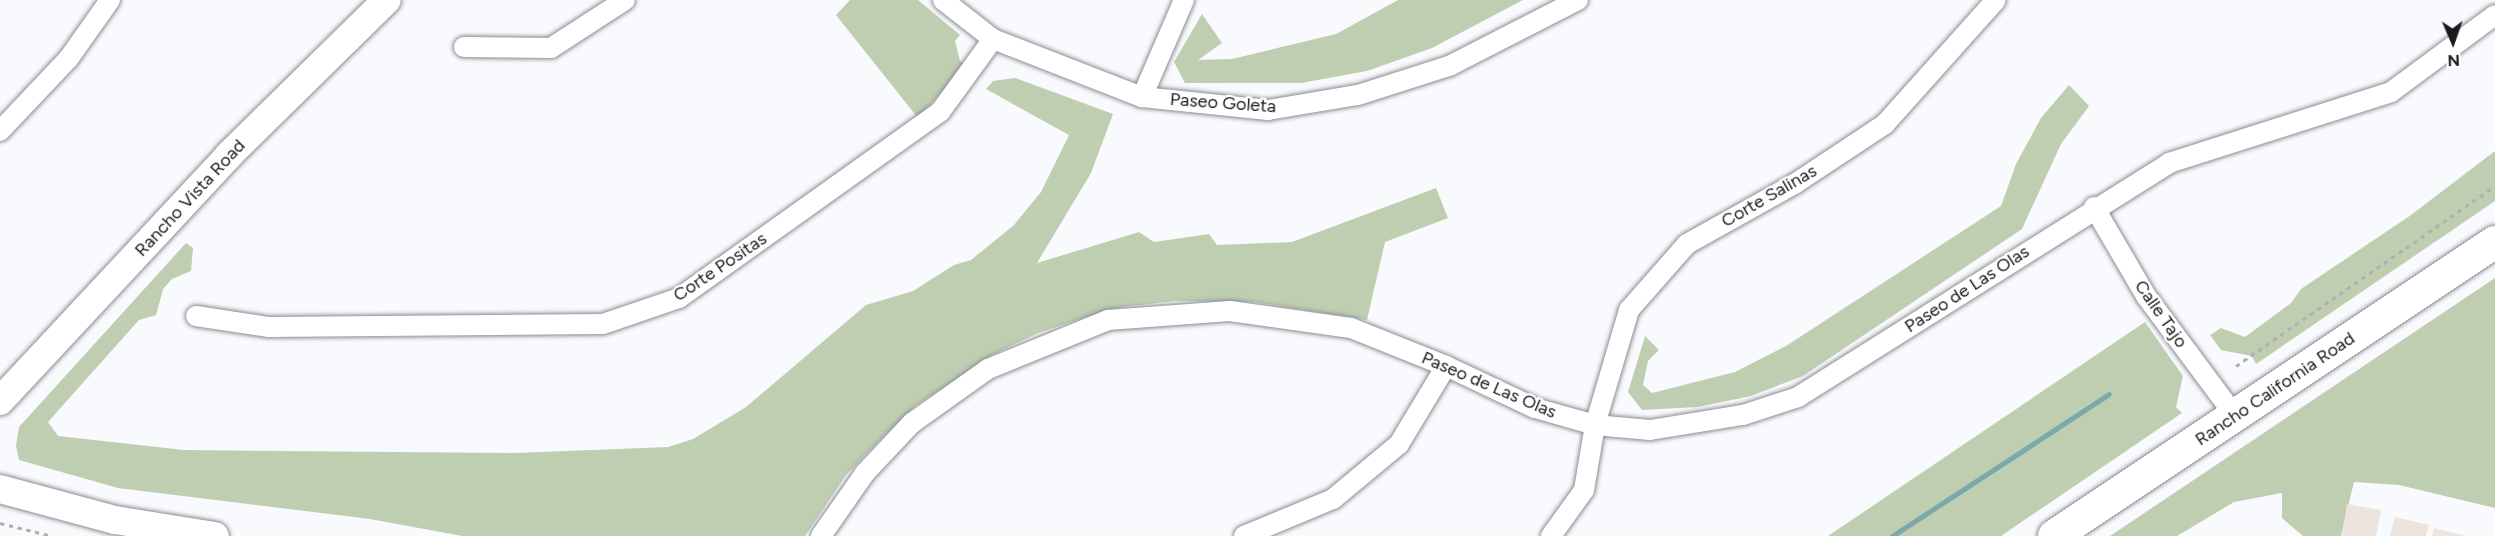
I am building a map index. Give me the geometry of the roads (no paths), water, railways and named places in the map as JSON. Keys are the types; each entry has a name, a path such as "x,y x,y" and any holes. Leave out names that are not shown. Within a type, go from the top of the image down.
{"main road":[{"name":"Rancho Vista Road","path":"0,401 373,4"},
{"name":"Rancho California Road","path":"2054,536 2495,242"},
{"path":"0,489 115,520 215,536"}],"street":[{"path":"0,131 69,58 110,0"},
{"path":"464,47 551,48 625,0"},
{"name":"Paseo Goleta","path":"943,0 993,39 1142,97 1268,110 1358,95 1449,66 1578,0"},
{"path":"1142,97 1184,0"},
{"name":"Corte Salinas","path":"1551,536 1584,490 1595,425 1629,310 1687,244 1796,183 1885,124 1996,0"},
{"name":"Paseo de Las Olas","path":"821,536 865,473 912,423 988,369 1108,320 1230,311 1351,328 1446,366 1535,408 1595,425 1650,430 1698,424 1798,398 2094,207 2169,164 2391,92 2495,15"},
{"name":"Corte Positas","path":"196,316 269,327 603,324 679,298 940,112 993,39"},
{"name":"Calle Tajo","path":"2094,207 2146,296 2235,416"},
{"path":"1244,536 1333,499 1400,444 1446,366"}],"waterway":[{"path":"1892,536 2109,394"}]}
